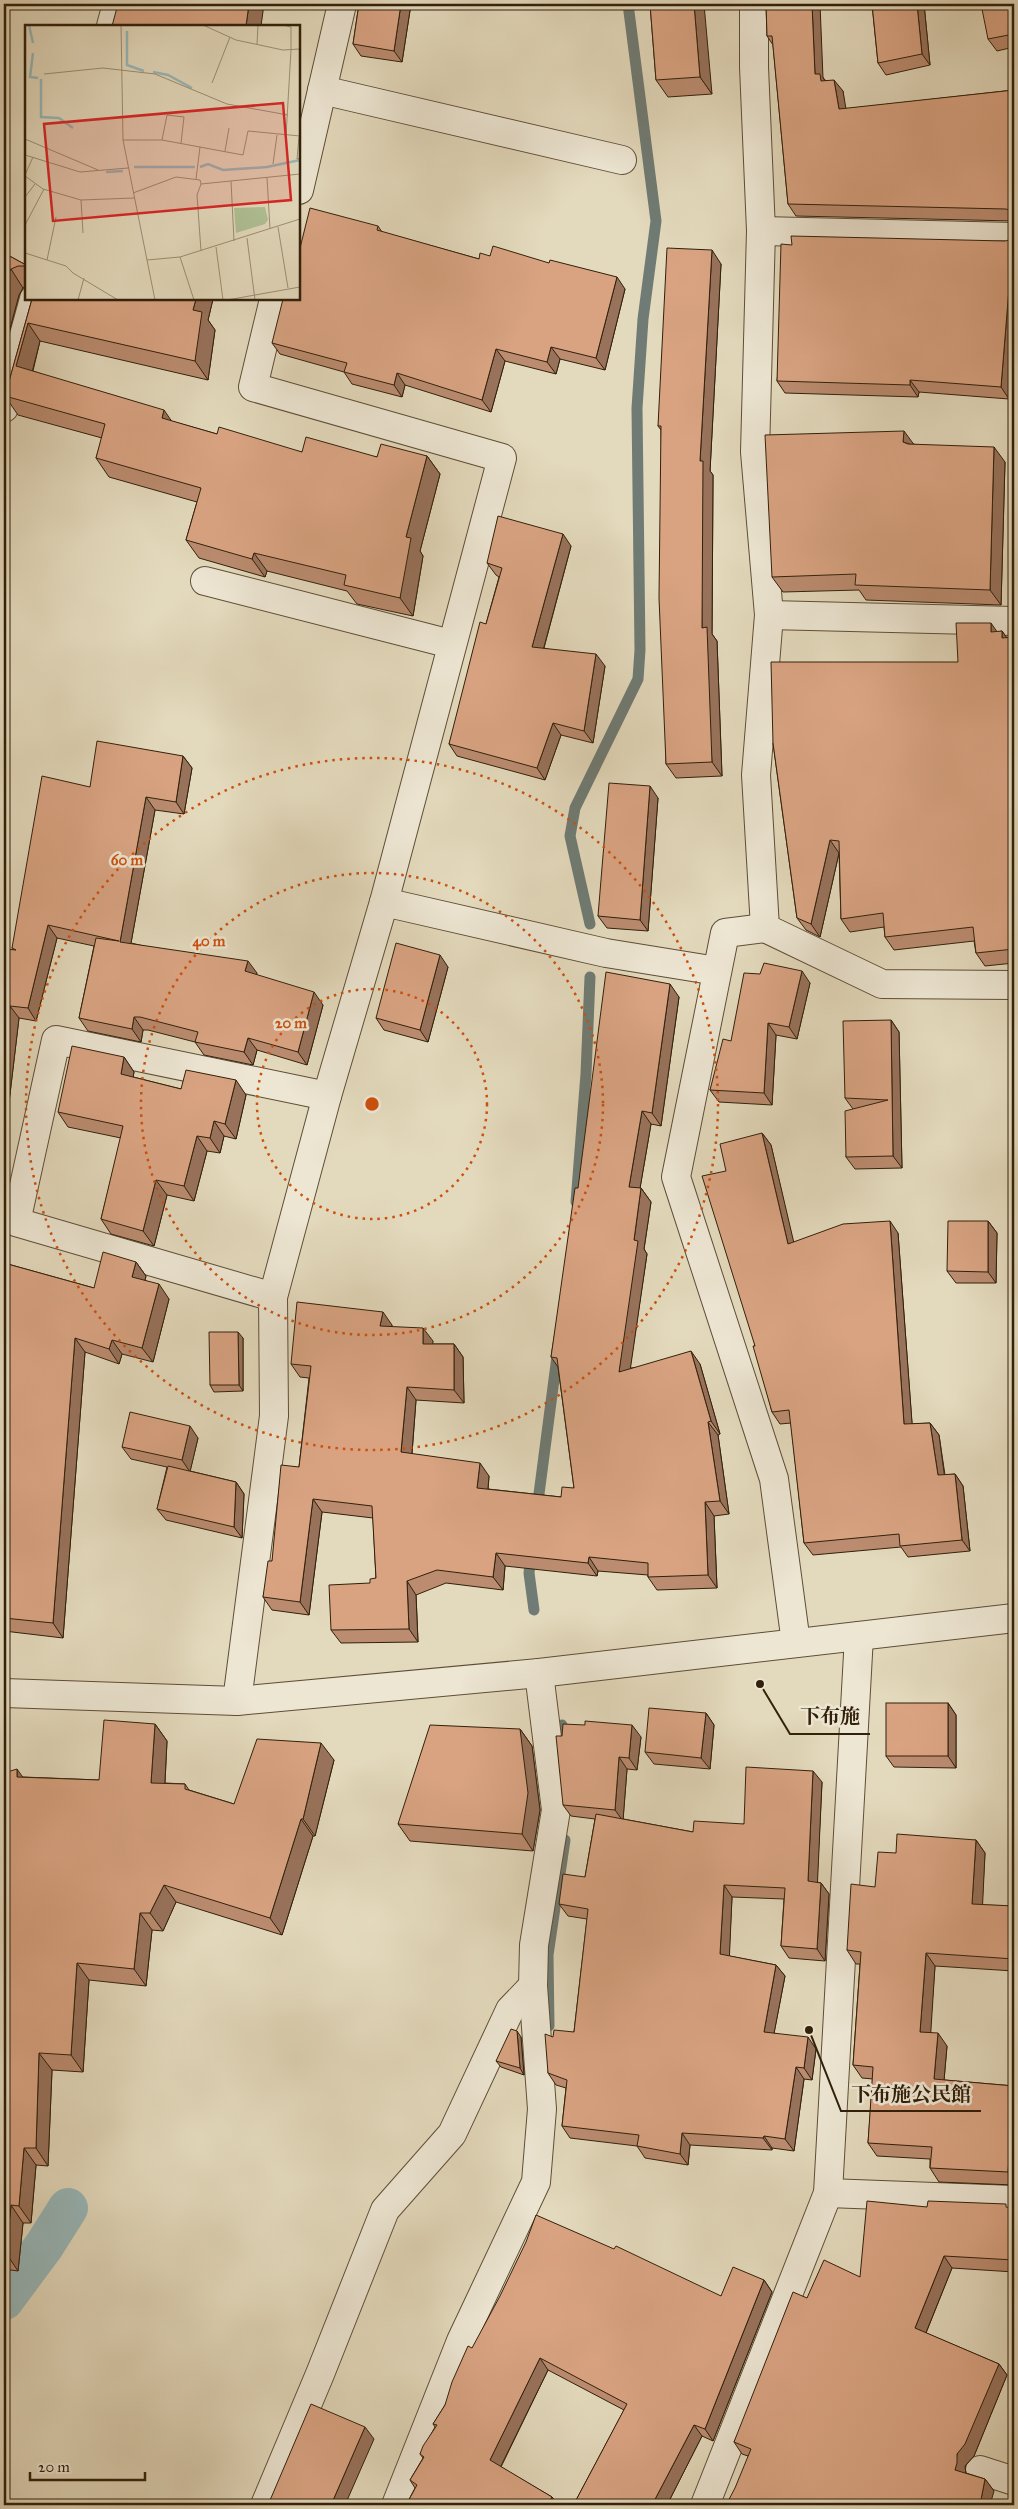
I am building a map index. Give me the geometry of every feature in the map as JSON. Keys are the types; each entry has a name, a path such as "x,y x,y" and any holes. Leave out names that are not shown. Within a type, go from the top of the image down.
{"street":[{"path":"111,25 117,4"},
{"path":"300,186 342,4"},
{"path":"754,4 754,67 761,231 755,452 769,615 756,775 765,928"},
{"path":"322,90 622,160"},
{"path":"761,231 1014,237"},
{"path":"4,408 34,300"},
{"path":"237,1701 274,1416 273,1297 327,1096 384,902 451,644 502,458 253,387 274,300"},
{"path":"206,582 451,644"},
{"path":"769,615 1014,621"},
{"path":"384,902 606,953 717,971"},
{"path":"796,1643 774,1479 676,1177 725,934 765,928 882,984 1014,984"},
{"path":"273,1297 16,1222 56,1040 327,1096"},
{"path":"4,1693 237,1701 539,1673 1014,1618"},
{"path":"705,2505 828,2192 859,1636"},
{"path":"396,2505 461,2341 536,2182 542,2109 533,1986 534,1945 556,1810 539,1673"},
{"path":"264,2505 320,2374 385,2210 452,2134 510,2010 533,1986"},
{"path":"828,2192 1014,2200"},
{"path":"980,2470 1014,2481"}],"building":[{"path":"118,4 249,4 246,25 112,25"},
{"path":"359,4 401,4 394,51 353,44"},
{"path":"650,4 694,4 700,77 656,80"},
{"path":"766,4 812,4 815,74 820,74 821,81 834,80 839,109 1014,90 1014,212 1006,209 788,204 772,36 767,36"},
{"path":"872,4 917,4 922,54 878,63"},
{"path":"981,4 1014,4 1014,34 988,39"},
{"path":"310,208 378,226 377,230 479,259 480,253 490,256 493,246 549,263 550,260 617,277 596,358 551,347 547,362 496,349 482,400 397,373 394,385 344,372 347,363 272,343 283,300 300,300 300,248"},
{"path":"791,236 1005,241 1013,239 1001,387 910,380 910,385 777,381 781,244 792,245"},
{"path":"667,248 712,250 700,461 703,461 702,628 707,627 712,762 666,764 659,598 661,426 658,426"},
{"path":"4,253 25,266 11,269 4,285"},
{"path":"32,300 196,300 193,310 202,312 195,361 28,323 16,366 164,410 162,418 217,434 219,427 302,452 306,437 377,457 381,444 427,456 406,537 411,538 400,598 344,585 346,575 254,553 252,559 186,540 201,488 96,458 105,424 5,396"},
{"path":"904,431 903,442 908,444 994,447 990,590 855,585 856,574 772,577 765,435"},
{"path":"498,516 563,534 532,647 596,654 584,731 553,723 537,768 449,744 480,622 486,624 502,568 487,563"},
{"path":"956,623 991,623 991,632 1002,631 1002,638 1014,637 1014,949 976,953 973,927 885,937 883,913 841,919 839,841 830,840 811,924 797,918 773,743 771,662 958,662"},
{"path":"97,741 183,756 176,802 146,797 120,942 248,961 245,971 314,992 298,1052 248,1038 244,1052 195,1042 198,1032 140,1017 134,1017 132,1029 79,1018 96,938 119,941 48,925 28,1008 10,1006 4,1062 4,949 16,950 12,948 42,776 90,787"},
{"path":"609,783 650,786 640,920 598,916"},
{"path":"396,943 440,955 420,1030 376,1018"},
{"path":"764,963 802,971 789,1027 768,1023 764,1093 710,1090 723,1039 731,1041 744,973 760,974"},
{"path":"606,972 670,984 652,1113 642,1111 629,1187 641,1188 634,1240 638,1241 619,1372 691,1351 711,1421 708,1422 720,1501 705,1502 708,1575 648,1577 648,1563 589,1557 588,1563 496,1553 493,1577 437,1570 407,1581 409,1629 331,1630 329,1585 370,1583 370,1579 376,1578 372,1506 313,1499 300,1602 263,1597 268,1561 272,1561 281,1465 299,1467 311,1366 291,1364 297,1302 383,1312 380,1326 423,1328 423,1344 454,1344 454,1390 407,1387 401,1452 480,1463 477,1488 561,1497 562,1487 574,1488 557,1358 551,1357 575,1188 578,1188"},
{"path":"891,1020 893,1156 846,1157 845,1111 888,1100 845,1098 843,1021"},
{"path":"72,1046 124,1057 121,1074 181,1089 186,1070 236,1080 225,1124 214,1121 210,1138 197,1136 184,1186 156,1180 143,1231 101,1219 123,1126 58,1112"},
{"path":"762,1133 788,1244 843,1224 890,1221 904,1424 930,1423 938,1475 955,1474 962,1540 900,1546 899,1534 804,1543 789,1410 772,1412 753,1346 755,1346 702,1176 726,1171 720,1144"},
{"path":"948,1221 988,1221 988,1272 947,1271"},
{"path":"103,1252 136,1262 132,1277 159,1284 142,1348 112,1340 109,1349 75,1338 53,1623 4,1618 4,1263 94,1288"},
{"path":"209,1332 238,1332 239,1385 210,1385"},
{"path":"130,1412 190,1426 182,1460 122,1447"},
{"path":"168,1466 236,1482 234,1527 157,1509"},
{"path":"886,1703 948,1703 948,1756 886,1756"},
{"path":"649,1708 706,1713 701,1758 645,1752"},
{"path":"104,1720 155,1724 151,1783 185,1784 185,1789 234,1804 257,1739 321,1743 303,1819 301,1819 270,1918 164,1885 150,1913 140,1913 134,1969 77,1963 71,2055 39,2053 36,2148 24,2148 19,2206 11,2205 6,2253 4,2253 4,1773 17,1769 17,1777 99,1780"},
{"path":"585,1721 632,1725 629,1758 619,1757 615,1810 563,1805 556,1736 562,1736 563,1724 585,1725"},
{"path":"430,1725 520,1729 528,1793 522,1834 398,1824"},
{"path":"746,1767 813,1771 808,1881 821,1883 817,1949 781,1946 785,1888 724,1885 720,1954 776,1965 764,2032 808,2037 804,2068 796,2067 785,2139 764,2136 763,2138 682,2133 680,2154 637,2146 639,2135 562,2126 567,2080 548,2073 545,2034 553,2037 554,2030 574,2032 588,1909 559,1904 563,1874 585,1877 596,1814 693,1832 694,1821 744,1824"},
{"path":"897,1834 976,1840 972,1904 1014,1906 1014,1959 926,1953 920,2032 938,2033 934,2079 1014,2086 1014,2121 1012,2121 1008,2172 930,2168 932,2147 868,2143 873,2067 853,2065 861,1952 847,1950 851,1884 875,1887 878,1852 896,1853"},
{"path":"511,2029 517,2031 520,2068 496,2061"},
{"path":"867,2201 927,2207 928,2201 1006,2204 1006,2207 1014,2208 1014,2260 944,2256 915,2328 999,2364 965,2444 957,2454 955,2470 985,2479 980,2505 726,2505 751,2449 734,2442 793,2292 807,2298 824,2260 860,2277"},
{"path":"536,2215 614,2249 616,2246 721,2296 733,2267 764,2280 705,2429 694,2425 652,2505 574,2504 627,2404 540,2358 490,2460 552,2497 547,2505 490,2505 482,2501 479,2505 406,2505 417,2485 410,2480 424,2457 420,2454 423,2446 437,2425 433,2424 445,2405 452,2382 468,2346 472,2348 500,2296 526,2242"},
{"path":"311,2404 365,2427 331,2505 268,2505"}],"waterway":[{"path":"590,924 570,836 575,808 638,679 640,650 637,408 643,319 656,221 628,4"},
{"path":"576,1202 586,1074 590,977"},
{"path":"537,1509 558,1349"},
{"path":"531,1555 529,1573 534,1610"},
{"path":"562,1725 563,1749"},
{"path":"549,2026 548,1955 565,1840"},
{"path":"4,2300 44,2246 68,2208"}],"place":[{"name":"下布施","path":"760,1684"},
{"name":"下布施公民館","path":"809,2030"}]}
